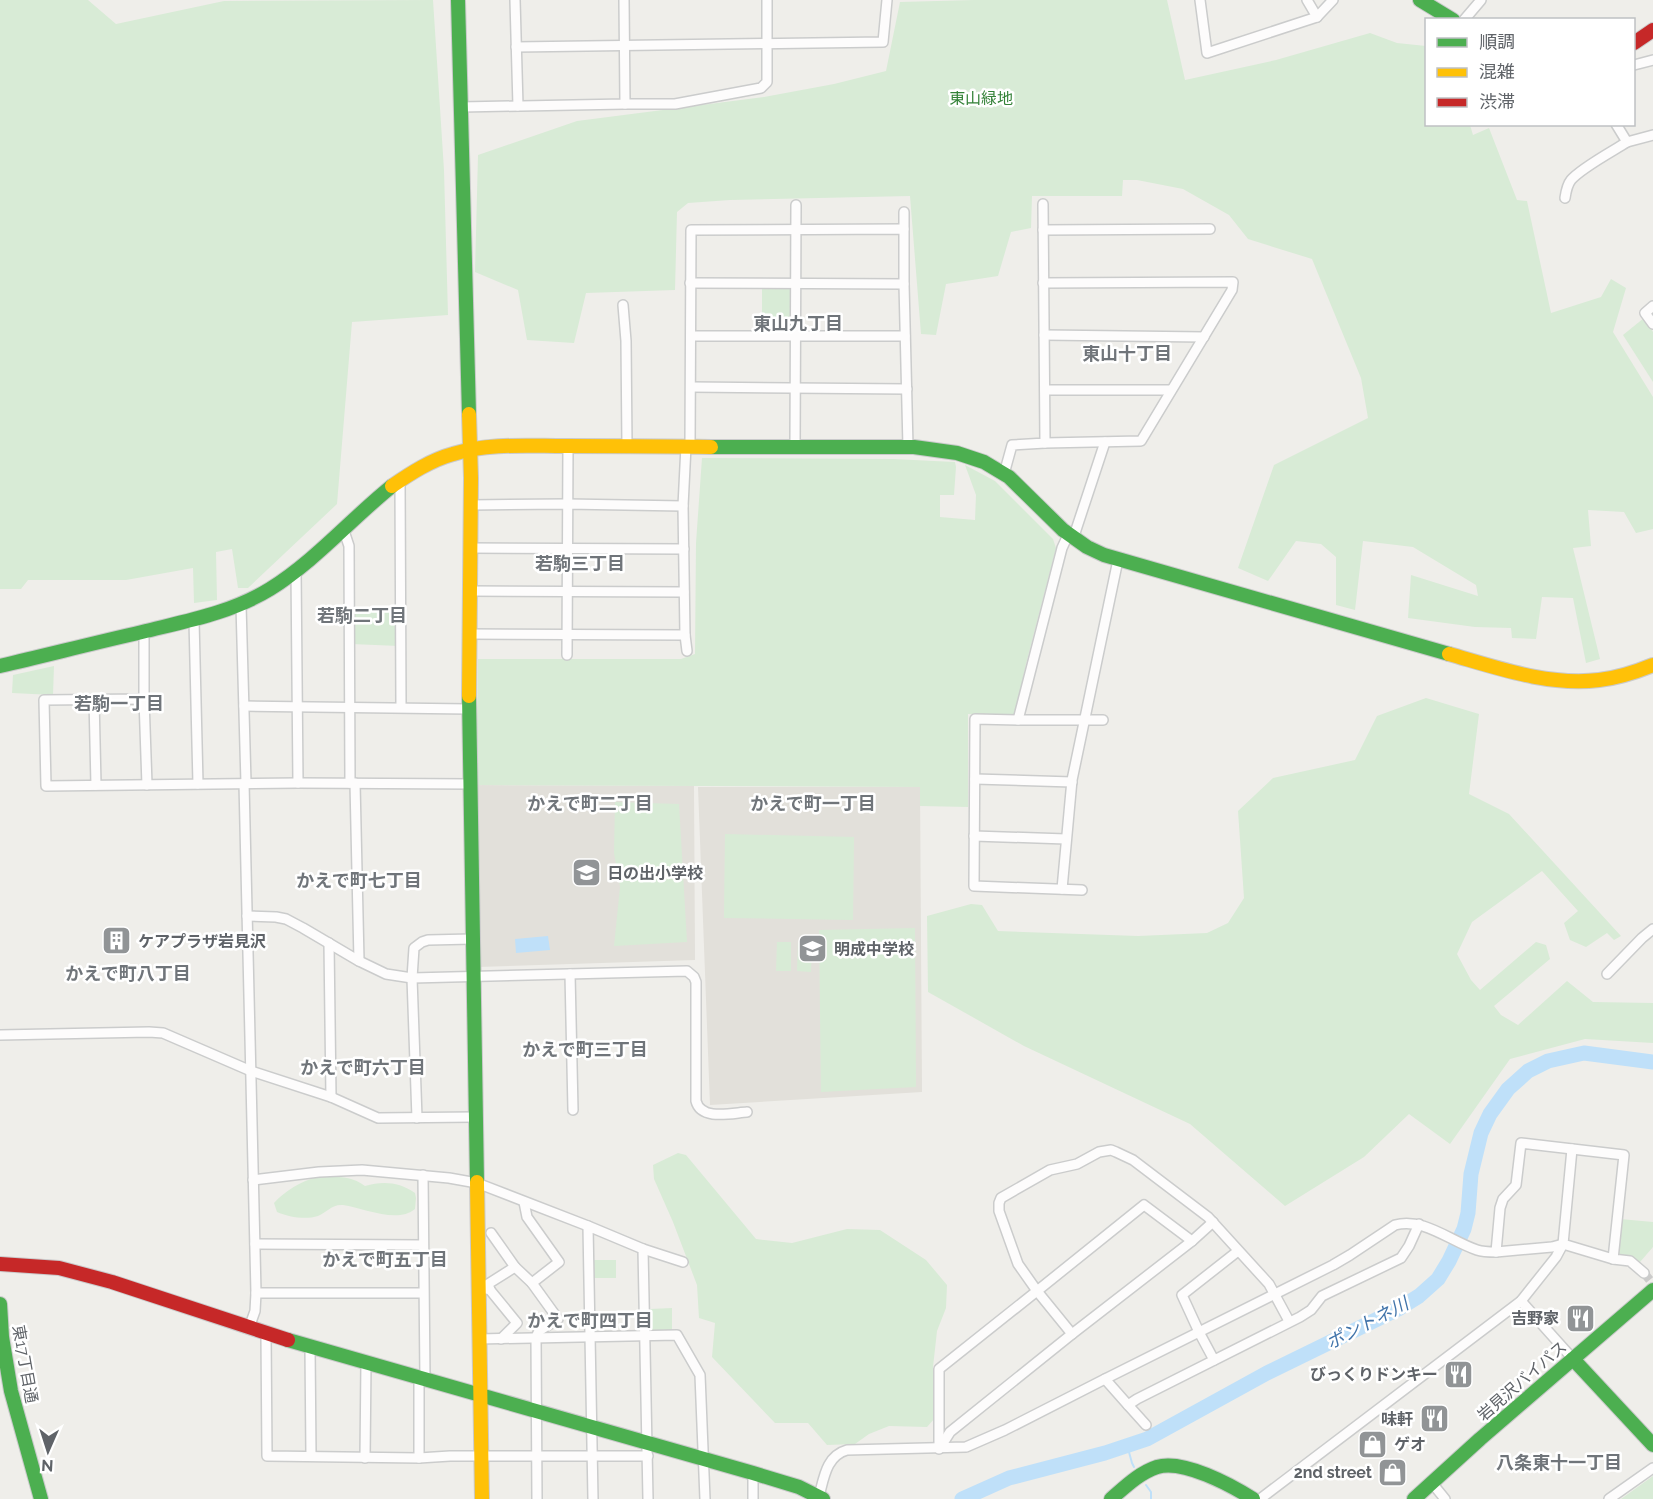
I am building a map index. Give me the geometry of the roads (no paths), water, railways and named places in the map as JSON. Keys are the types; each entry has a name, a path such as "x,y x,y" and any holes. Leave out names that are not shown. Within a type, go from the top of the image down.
{"main road":[{"path":"458,0 471,505 469,709 475,1117 484,1289 479,1339 482,1499"},
{"path":"1420,0 1450,18"},
{"path":"1635,42 1653,30"},
{"path":"0,666 194,620 241,605 264,593 296,569 400,480 435,460 469,450 497,446 942,448 976,458 1004,474 1070,537 1089,549 1118,560 1545,679 1574,682 1605,679 1653,665"},
{"path":"0,1264 59,1268 112,1282 266,1334 592,1427 648,1450 704,1460 753,1473 799,1487 821,1498"},
{"name":"岩見沢バイパス","path":"1414,1499 1653,1290"},
{"name":"東17丁目通","path":"0,1304 2,1337 11,1391 41,1499"},
{"path":"1573,1359 1653,1445"},
{"path":"1112,1499 1154,1467 1169,1464 1178,1465 1230,1485 1253,1499"}],"street":[{"path":"515,0 518,106"},
{"path":"624,0 625,105"},
{"path":"461,107 675,104 761,88 767,82 767,0"},
{"path":"516,47 883,42 887,0"},
{"path":"1200,0 1207,53 1317,17 1333,0"},
{"path":"1307,0 1317,17"},
{"path":"1466,18 1481,0"},
{"path":"1635,65 1653,60"},
{"path":"1617,126 1627,142"},
{"path":"1565,198 1567,185 1580,172 1627,142 1653,135"},
{"path":"1043,204 1045,443"},
{"path":"795,205 795,446"},
{"path":"904,212 908,447"},
{"path":"687,651 683,506 691,387 691,230 904,229"},
{"path":"1043,230 1210,229"},
{"path":"1004,474 1012,445 1141,441 1232,290 1233,282 1043,283"},
{"path":"690,283 904,284"},
{"path":"623,305 626,341 627,446"},
{"path":"1653,306 1645,313 1653,324"},
{"path":"1044,335 1204,337"},
{"path":"691,336 905,336"},
{"path":"691,387 907,389"},
{"path":"1045,390 1172,390"},
{"path":"1018,720 1062,548 1070,537 1105,442"},
{"path":"567,655 568,446"},
{"path":"400,480 401,707"},
{"path":"471,505 683,506"},
{"path":"343,528 349,546 350,706 359,961"},
{"path":"470,548 684,549"},
{"path":"1062,889 1072,782 1118,560"},
{"path":"296,569 298,783"},
{"path":"470,591 684,592"},
{"path":"241,605 256,1293 255,1311 249,1328"},
{"path":"194,620 198,784"},
{"path":"144,632 147,784"},
{"path":"469,634 685,635"},
{"path":"94,699 96,785"},
{"path":"144,699 44,700 46,786 245,783 471,784"},
{"path":"244,706 469,709"},
{"path":"1082,890 974,886 975,719 1103,720"},
{"path":"975,779 1072,782"},
{"path":"974,836 1066,839"},
{"path":"247,916 276,917 286,920 386,974 412,978 687,971 691,973 696,982 696,1101 698,1108 712,1114 747,1112"},
{"path":"1607,974 1653,929"},
{"path":"417,1118 412,978 414,948 428,940 472,939"},
{"path":"329,943 331,1097"},
{"path":"570,974 573,1110"},
{"path":"0,1035 163,1033 251,1071 331,1097 378,1118 475,1117"},
{"path":"1496,1252 1500,1208 1503,1200 1516,1185 1521,1143 1624,1155 1613,1259"},
{"path":"1260,1499 1521,1301 1556,1257 1563,1244 1572,1149"},
{"path":"1072,1334 1022,1272 999,1211 1000,1198 1050,1170 1077,1164 1099,1152 1112,1150 1140,1166 1213,1222 1269,1284 1289,1321"},
{"path":"253,1180 344,1170 460,1179 477,1183 643,1249 683,1262"},
{"path":"419,1458 422,1378 423,1175"},
{"path":"524,1202 527,1217 559,1262 532,1283"},
{"path":"939,1449 939,1369 1143,1205 1192,1241"},
{"path":"939,1449 950,1432 1213,1222"},
{"path":"821,1498 830,1462 842,1452 960,1448 973,1445 1350,1256 1395,1225 1402,1223 1419,1224 1483,1251 1496,1252 1563,1244 1613,1259 1630,1261 1644,1273"},
{"path":"1128,1405 1311,1310 1322,1296 1401,1258 1419,1224"},
{"path":"588,1226 593,1499"},
{"path":"491,1233 515,1267 532,1283 558,1319 539,1331 536,1337 537,1499"},
{"path":"255,1244 423,1245"},
{"path":"643,1249 648,1499"},
{"path":"1214,1360 1182,1295 1238,1251"},
{"path":"501,1338 517,1323 484,1289 515,1267"},
{"path":"256,1293 423,1293"},
{"path":"1521,1301 1573,1359"},
{"path":"266,1334 267,1456 592,1457 648,1450"},
{"path":"479,1339 677,1335 700,1375 705,1499"},
{"path":"310,1347 311,1456"},
{"path":"365,1458 366,1362"},
{"path":"1105,1379 1146,1425"},
{"path":"1609,1499 1653,1468"},
{"path":"753,1473 753,1499"},
{"path":"1432,1483 1445,1499"}],"water":[{"path":"548,936 550,950 516,953 515,939"}],"waterway":[{"name":"ポントネ川","path":"962,1499 1009,1478 1105,1453 1147,1439 1267,1373 1398,1309 1419,1296 1438,1279 1464,1229 1468,1213 1471,1174 1481,1133 1490,1114 1508,1089 1528,1071 1548,1061 1584,1053 1653,1062"},
{"path":"1127,1445 1134,1467"},
{"path":"1146,1485 1151,1492 1151,1499"}],"tunnel":[{"path":"1644,1273 1653,1284"}],"place":[{"name":"日の出小学校","path":"586,873"},
{"name":"ケアプラザ岩見沢","path":"117,941"},
{"name":"明成中学校","path":"813,949"},
{"name":"吉野家","path":"1580,1318"},
{"name":"びっくりドンキー","path":"1459,1374"},
{"name":"味軒","path":"1434,1419"},
{"name":"ゲオ","path":"1373,1444"},
{"name":"2nd street","path":"1393,1472"}],"district":[{"name":"東山九丁目","path":"798,323"},
{"name":"東山十丁目","path":"1127,353"},
{"name":"若駒三丁目","path":"580,563"},
{"name":"若駒二丁目","path":"362,615"},
{"name":"若駒一丁目","path":"119,703"},
{"name":"かえで町二丁目","path":"590,803"},
{"name":"かえで町一丁目","path":"813,803"},
{"name":"かえで町七丁目","path":"359,880"},
{"name":"かえで町八丁目","path":"128,973"},
{"name":"かえで町三丁目","path":"585,1049"},
{"name":"かえで町六丁目","path":"363,1067"},
{"name":"かえで町五丁目","path":"385,1259"},
{"name":"かえで町四丁目","path":"590,1320"},
{"name":"八条東十一丁目","path":"1559,1462"}],"park label":[{"name":"東山緑地","path":"981,98"}]}
